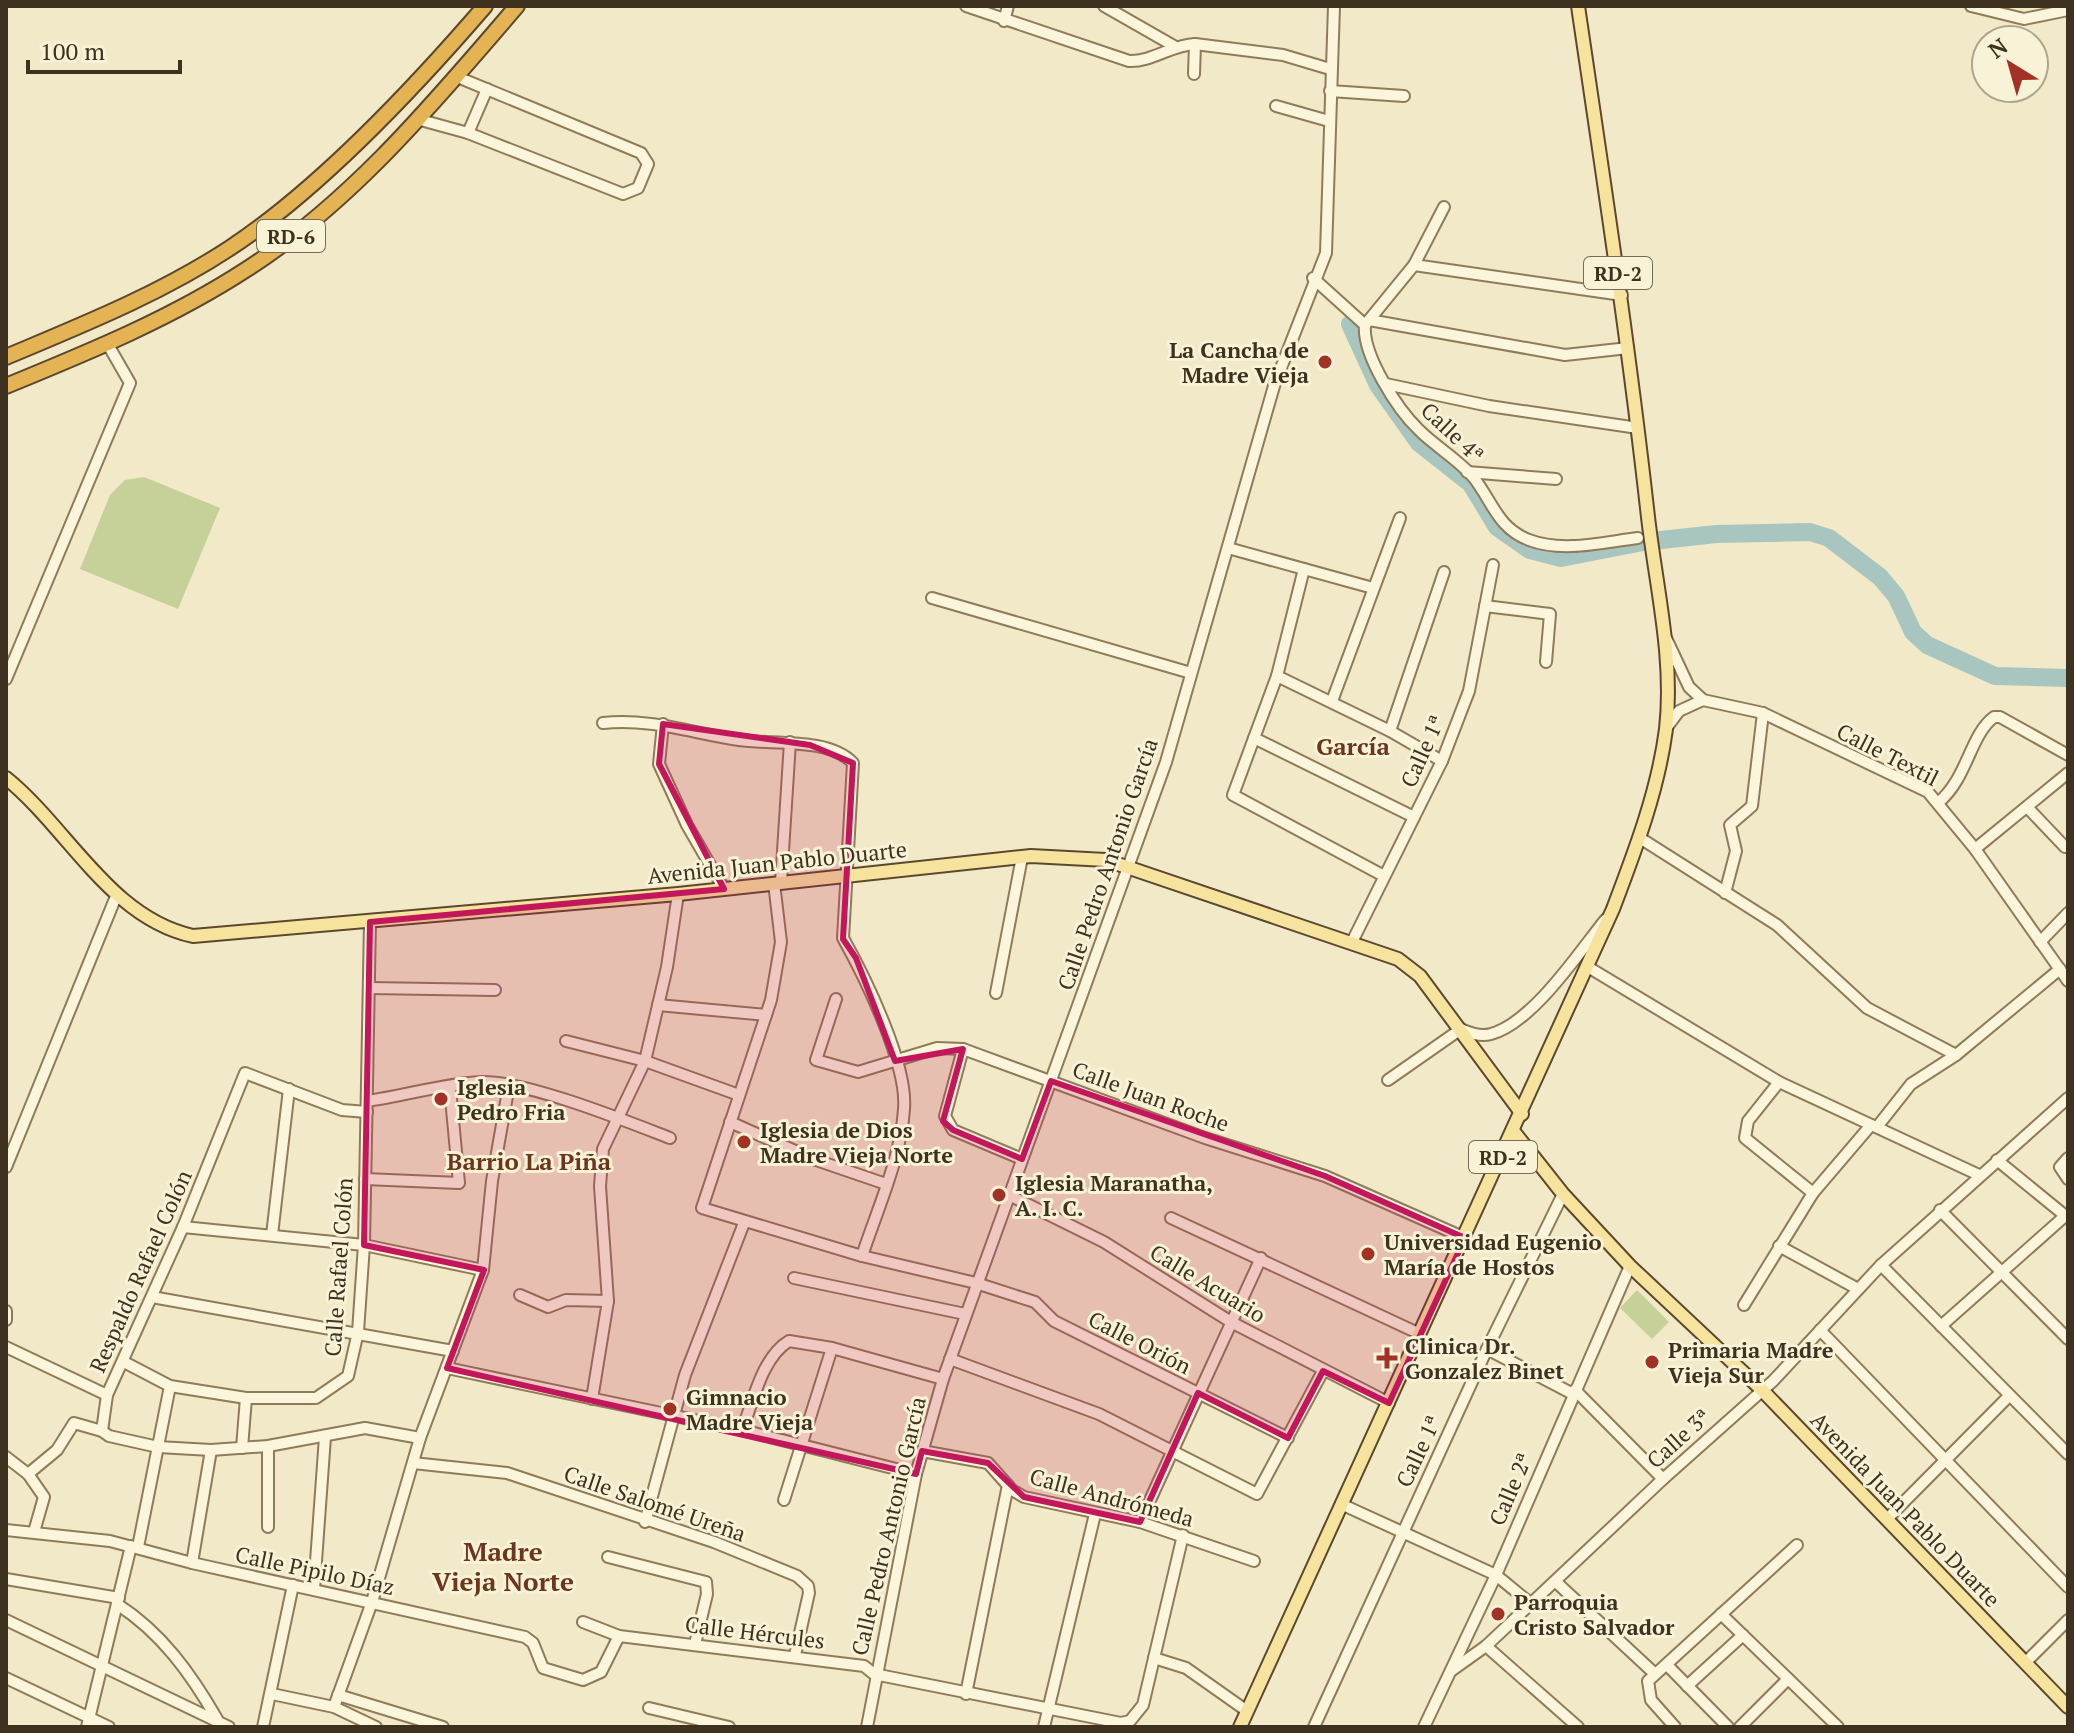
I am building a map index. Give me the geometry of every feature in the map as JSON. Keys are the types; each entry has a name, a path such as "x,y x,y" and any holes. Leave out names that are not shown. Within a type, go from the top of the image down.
{"highway":[{"name":"RD-6","path":"6,357 130,304 230,248 311,185 485,6"},
{"name":"RD-6","path":"6,386 107,343 208,293 250,267 336,199 417,119 517,6"}],"main road":[{"name":"RD-2","path":"1240,1727 1514,1132 1613,909 1640,838 1665,729 1667,678 1664,632 1653,561 1644,539 1638,428 1622,295 1578,6"},
{"name":"Avenida Juan Pablo Duarte","path":"6,778 117,894 152,919 193,936 678,894 1022,857 1106,860 1398,959 1420,976 1522,1114"},
{"name":"Avenida Juan Pablo Duarte","path":"1514,1132 1563,1194 1630,1266 1762,1390 2068,1707"}],"street":[{"path":"966,6 1129,61 1144,59 1174,46 1195,44 1283,55 1330,69"},
{"path":"1004,21 1008,6"},
{"path":"1104,6 1174,46"},
{"name":"Calle Pedro Antonio García","path":"867,1727 874,1674 916,1474 943,1379 1166,762 1274,386 1313,278 1326,253 1334,6"},
{"path":"1971,6 2024,19 2068,10"},
{"path":"1194,74 1195,44"},
{"path":"417,119 468,133 623,194 638,188 648,164 641,153 455,76"},
{"path":"468,133 487,89"},
{"path":"1330,91 1404,96"},
{"path":"1276,106 1329,121"},
{"path":"1367,322 1414,265 1444,207"},
{"path":"1414,265 1622,295"},
{"path":"1313,278 1367,322 1565,355 1628,348"},
{"name":"Calle 4ª","path":"1367,322 1365,348 1386,384 1418,430 1467,472 1503,525 1533,542 1572,546 1644,539"},
{"path":"6,679 130,383 107,343"},
{"path":"1386,384 1489,406 1638,428"},
{"path":"1467,472 1556,479"},
{"path":"1332,701 1400,518"},
{"path":"1228,548 1373,588"},
{"name":"Calle 1ª","path":"1352,942 1442,761 1469,691 1493,565"},
{"path":"1304,569 1277,676 1233,792 1234,797 1384,876"},
{"path":"1390,731 1444,572"},
{"path":"932,598 1191,673"},
{"path":"1485,606 1550,614 1546,662"},
{"path":"1664,632 1689,687 1703,700 1679,711 1665,729"},
{"path":"1277,676 1332,701 1442,761"},
{"name":"Calle Textil","path":"1703,700 1763,713 1928,792 1975,849 2068,981"},
{"path":"1725,893 1736,851 1730,825 1752,806 1763,713"},
{"path":"1939,802 1959,781 1983,729 1994,717 2000,717 2068,755"},
{"path":"603,723 663,724 739,740 790,742 847,757 855,766 844,876 843,938 856,958 895,1061 905,1106 886,1184 862,1256"},
{"path":"663,724 659,764 687,825 724,889"},
{"path":"1254,738 1414,817"},
{"path":"790,742 778,882 781,942 766,1015 730,1122 813,1159 886,1184"},
{"path":"1975,849 2068,773"},
{"path":"2027,807 2065,847"},
{"path":"1640,838 1777,925 1867,1008 1956,1055"},
{"path":"996,993 1022,857"},
{"path":"6,1167 117,894"},
{"path":"592,1399 608,1301 595,1198 603,1149 610,1129 621,1118 645,1061 678,894"},
{"path":"1388,1080 1461,1029 1474,1035 1490,1035 1516,1022 1613,909"},
{"path":"2040,942 2068,913"},
{"name":"Calle Rafael Colón","path":"124,1362 170,1386 246,1398 316,1398 339,1386 348,1376 358,1332 364,1245 370,922"},
{"path":"1588,967 1779,1082 1979,1175"},
{"path":"1744,1305 1813,1193 1911,1084 1956,1055 2060,969"},
{"path":"369,988 495,990"},
{"name":"Calle Juan Roche","path":"836,999 816,1060 858,1072 937,1048 963,1049 1205,1138 1325,1176 1465,1238"},
{"path":"658,1005 766,1015"},
{"path":"566,1041 645,1061 739,1095"},
{"path":"963,1049 945,1116 947,1124 1022,1159"},
{"name":"Respaldo Rafael Colón","path":"102,1431 107,1395 183,1227 245,1073 289,1089"},
{"path":"272,1235 289,1089 342,1110 482,1082 509,1085 621,1118 670,1138"},
{"path":"1779,1082 1748,1121 1745,1138 1813,1193"},
{"path":"336,1701 372,1602 420,1438 483,1270 492,1181 509,1085"},
{"path":"365,1179 459,1183 450,1088"},
{"name":"Calle 3ª","path":"1451,1671 1486,1646 1556,1582 1762,1390 1881,1265 2068,1098"},
{"name":"Calle Orión","path":"730,1122 702,1208 744,1223 862,1256 976,1283 1037,1303 1054,1321 1288,1438"},
{"path":"2068,1158 2060,1167 2068,1179"},
{"path":"1941,1326 2067,1217 1997,1160"},
{"name":"Calle 1ª","path":"1314,1727 1487,1349 1563,1194"},
{"name":"Calle Acuario","path":"1009,1195 1104,1242 1231,1322 1389,1403"},
{"path":"1940,1210 2068,1339"},
{"path":"1171,1218 1420,1334"},
{"path":"645,1522 685,1375 744,1223"},
{"path":"183,1227 364,1245 483,1270"},
{"path":"1779,1246 1858,1289"},
{"path":"1140,1522 1261,1258"},
{"path":"1881,1265 2068,1454"},
{"name":"Calle 2ª","path":"1424,1727 1496,1575 1630,1266"},
{"path":"794,1278 965,1314"},
{"path":"520,1295 548,1307 566,1300 608,1301"},
{"path":"152,1297 453,1351"},
{"path":"6,1311 6,1320"},
{"path":"1820,1330 2068,1587"},
{"path":"742,1430 767,1366 782,1345 793,1340 943,1379"},
{"path":"6,1347 107,1395"},
{"path":"784,1500 798,1446 832,1348"},
{"path":"1487,1349 1574,1392 1663,1479"},
{"path":"950,1359 1099,1414 1259,1492 1323,1371"},
{"path":"447,1368 742,1430 916,1474"},
{"path":"87,1722 135,1546 170,1386"},
{"path":"1888,1518 1948,1461 2009,1396"},
{"path":"242,1448 246,1398"},
{"path":"28,1474 57,1450 74,1423 109,1436 158,1447 211,1450 268,1446 365,1428 420,1438"},
{"path":"314,1589 325,1437"},
{"path":"268,1446 268,1527"},
{"path":"192,1563 211,1450"},
{"name":"Calle Andrómeda","path":"922,1451 988,1463 1024,1497 1140,1522 1254,1561"},
{"path":"6,1457 28,1474 44,1497 34,1532"},
{"name":"Calle Salomé Ureña","path":"413,1463 507,1473 645,1522 714,1542 789,1572 806,1583 809,1593 795,1655"},
{"path":"966,1694 1008,1485"},
{"path":"1341,1504 1496,1575 1531,1604"},
{"path":"1044,1727 1095,1514"},
{"name":"Calle Pipilo Díaz","path":"6,1530 135,1546 192,1563 525,1637 533,1643 543,1668 583,1680 601,1672 619,1636"},
{"path":"1183,1535 1154,1658 1186,1668 1247,1711"},
{"path":"1675,1727 1651,1700 1648,1681 1797,1545"},
{"path":"608,1557 704,1580 708,1588 695,1644"},
{"path":"6,1579 118,1601 189,1670 218,1721"},
{"path":"1556,1582 1654,1673"},
{"path":"263,1727 293,1585"},
{"path":"1721,1614 1838,1727"},
{"path":"6,1620 229,1727"},
{"path":"2026,1662 2068,1620"},
{"name":"Calle Hércules","path":"583,1622 619,1636 795,1655 864,1666 874,1674 1110,1722 1130,1721 1137,1714 1154,1658"},
{"path":"1687,1686 1743,1635"},
{"path":"1486,1646 1578,1727"},
{"path":"1667,1665 1728,1727"},
{"path":"6,1678 87,1722 109,1727"},
{"path":"1740,1727 1788,1679"},
{"path":"272,1694 336,1701 443,1727"},
{"path":"336,1701 376,1727"},
{"path":"649,1708 729,1727"},
{"path":"1818,1727 1828,1717"}],"highlighted area":[{"path":"663,724 810,745 853,763 843,939 856,958 895,1061 963,1049 943,1121 953,1130 1022,1159 1051,1081 1325,1176 1465,1238 1389,1403 1323,1371 1288,1438 1198,1393 1140,1522 1024,1497 988,1463 922,1451 916,1474 447,1368 484,1270 364,1245 370,922 724,889 659,764"}],"green space":[{"path":"144,477 220,508 178,609 80,569 110,495 125,480"},
{"path":"1637,1290 1669,1322 1652,1339 1620,1308"}],"waterway":[{"path":"1350,324 1378,385 1419,443 1471,484 1497,527 1530,550 1561,558 1643,542 1716,534 1810,532 1829,538 1880,577 1896,596 1913,632 1927,645 1995,676 2068,678"}],"place":[{"name":"La Cancha de Madre Vieja","path":"1325,362"},
{"name":"Iglesia Pedro Fria","path":"441,1099"},
{"name":"Iglesia de Dios Madre Vieja Norte","path":"744,1142"},
{"name":"Iglesia Maranatha, A. I. C.","path":"999,1195"},
{"name":"Universidad Eugenio María de Hostos","path":"1368,1254"},
{"name":"Clinica Dr. Gonzalez Binet","path":"1387,1358"},
{"name":"Primaria Madre Vieja Sur","path":"1652,1362"},
{"name":"Gimnacio Madre Vieja","path":"670,1409"},
{"name":"Parroquia Cristo Salvador","path":"1498,1614"}],"district":[{"name":"García","path":"1353,746"},
{"name":"Barrio La Piña","path":"529,1161"},
{"name":"Madre Vieja Norte","path":"503,1566"}]}
